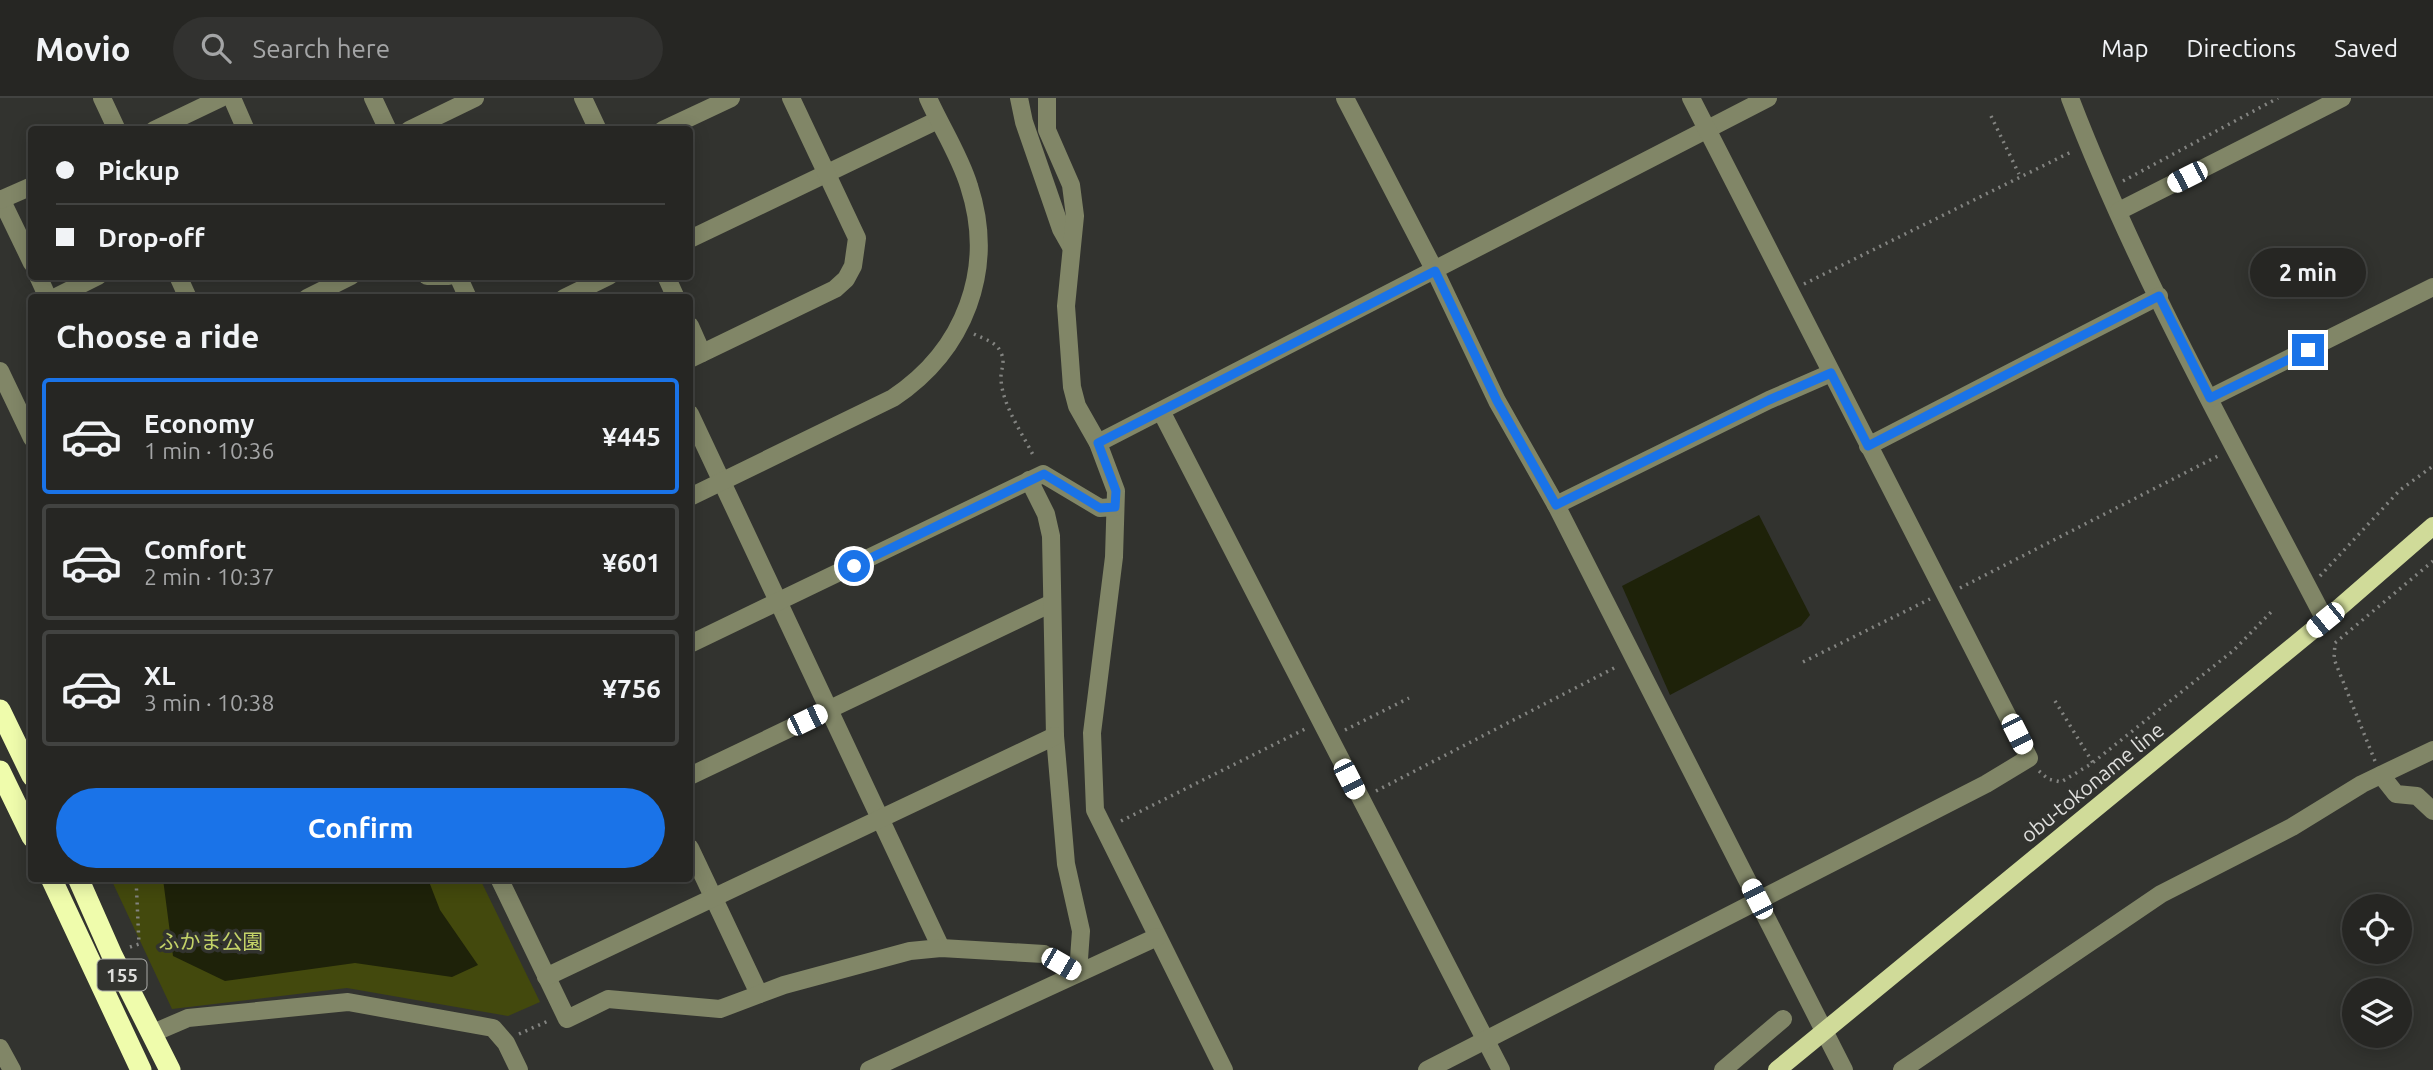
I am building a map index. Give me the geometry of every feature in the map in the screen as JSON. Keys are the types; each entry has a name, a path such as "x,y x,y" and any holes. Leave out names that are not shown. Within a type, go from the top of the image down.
{"highway":[{"path":"0,709 28,768"},
{"path":"0,771 28,829"},
{"name":"155","path":"53,882 141,1070"},
{"name":"155","path":"80,882 111,955 170,1070"}],"main road":[{"name":"obu-tokoname line","path":"1777,1070 2325,620 2433,526"}],"street":[{"path":"102,98 115,126"},
{"path":"162,126 220,98"},
{"path":"232,98 244,126"},
{"path":"373,98 386,126"},
{"path":"417,126 475,98"},
{"path":"583,98 596,126"},
{"path":"672,126 731,98"},
{"path":"696,356 835,289 846,279 853,266 857,238 791,98"},
{"path":"693,495 893,398 916,383 934,365 960,327 972,297 978,269 977,214 968,183 928,98"},
{"path":"1019,98 1024,122 1070,245"},
{"path":"1047,98 1047,130 1071,185 1075,216 1066,306 1072,387 1077,406 1098,443 1116,491 1114,557 1101,643 1092,733 1095,810 1224,1070"},
{"path":"1345,98 1435,271 1497,401 1556,505 1843,1070"},
{"path":"1427,1070 1986,784 2029,758 1691,98"},
{"path":"1098,443 1768,98"},
{"path":"2070,98 2088,144 2159,296 2325,620"},
{"path":"2119,211 2342,98"},
{"path":"693,238 938,120"},
{"path":"28,188 1,200 28,255"},
{"path":"62,294 90,280"},
{"path":"318,290 342,280"},
{"path":"572,294 601,280"},
{"path":"2210,398 2433,287"},
{"path":"1868,446 2159,296"},
{"path":"0,371 28,430"},
{"path":"1556,505 1769,400 1831,373"},
{"path":"1161,411 1501,1070"},
{"path":"693,420 941,948"},
{"path":"1036,477 1100,508 1115,507"},
{"path":"693,643 1036,477"},
{"path":"1036,477 1051,536 1055,736 1066,864 1081,931 1078,973"},
{"path":"693,775 1052,603"},
{"path":"546,977 1055,736"},
{"path":"1902,1070 2161,894 2292,827 2381,775 2433,750"},
{"path":"2381,775 2396,794 2426,794 2433,811"},
{"path":"693,855 759,994"},
{"path":"501,882 566,1019 608,999 720,1009 759,994 910,951 941,948 1044,954 1078,973"},
{"path":"869,1070 1157,937"},
{"path":"153,1033 188,1018 348,1002 494,1028 506,1043 519,1070"},
{"path":"1723,1070 1783,1019"},
{"path":"0,1048 12,1070"}],"path":[{"path":"2109,188 2278,98"},
{"path":"1991,116 2019,175"},
{"path":"1790,291 2019,175 2088,144"},
{"path":"960,327 996,345 1001,353 1004,364 1001,380 1036,477"},
{"path":"1803,662 2197,469 2234,446"},
{"path":"2307,585 2331,567 2400,490 2433,466"},
{"path":"2381,775 2333,650 2343,634 2433,561"},
{"path":"2029,758 2043,774 2056,783 2069,779 2093,763 2234,650 2274,609"},
{"path":"1359,799 1632,659"},
{"path":"1328,739 1409,698"},
{"path":"2054,701 2093,763"},
{"path":"1103,830 1320,722"},
{"path":"111,955 139,944 136,882"},
{"path":"506,1043 564,1014"}],"green space":[{"name":"ふかま公園","path":"112,882 481,882 540,1002 508,1016 347,988 172,1009"}],"shaded area":[{"path":"1759,515 1810,615 1801,626 1670,695 1622,586"},
{"path":"163,882 429,882 440,910 478,965 452,977 355,963 225,981 173,956"}],"route":[{"path":"854,566 1044,474 1100,508 1115,507 1116,491 1098,443 1435,271 1497,401 1556,505 1769,400 1831,373 1868,446 2159,296 2210,398 2308,350"}]}
